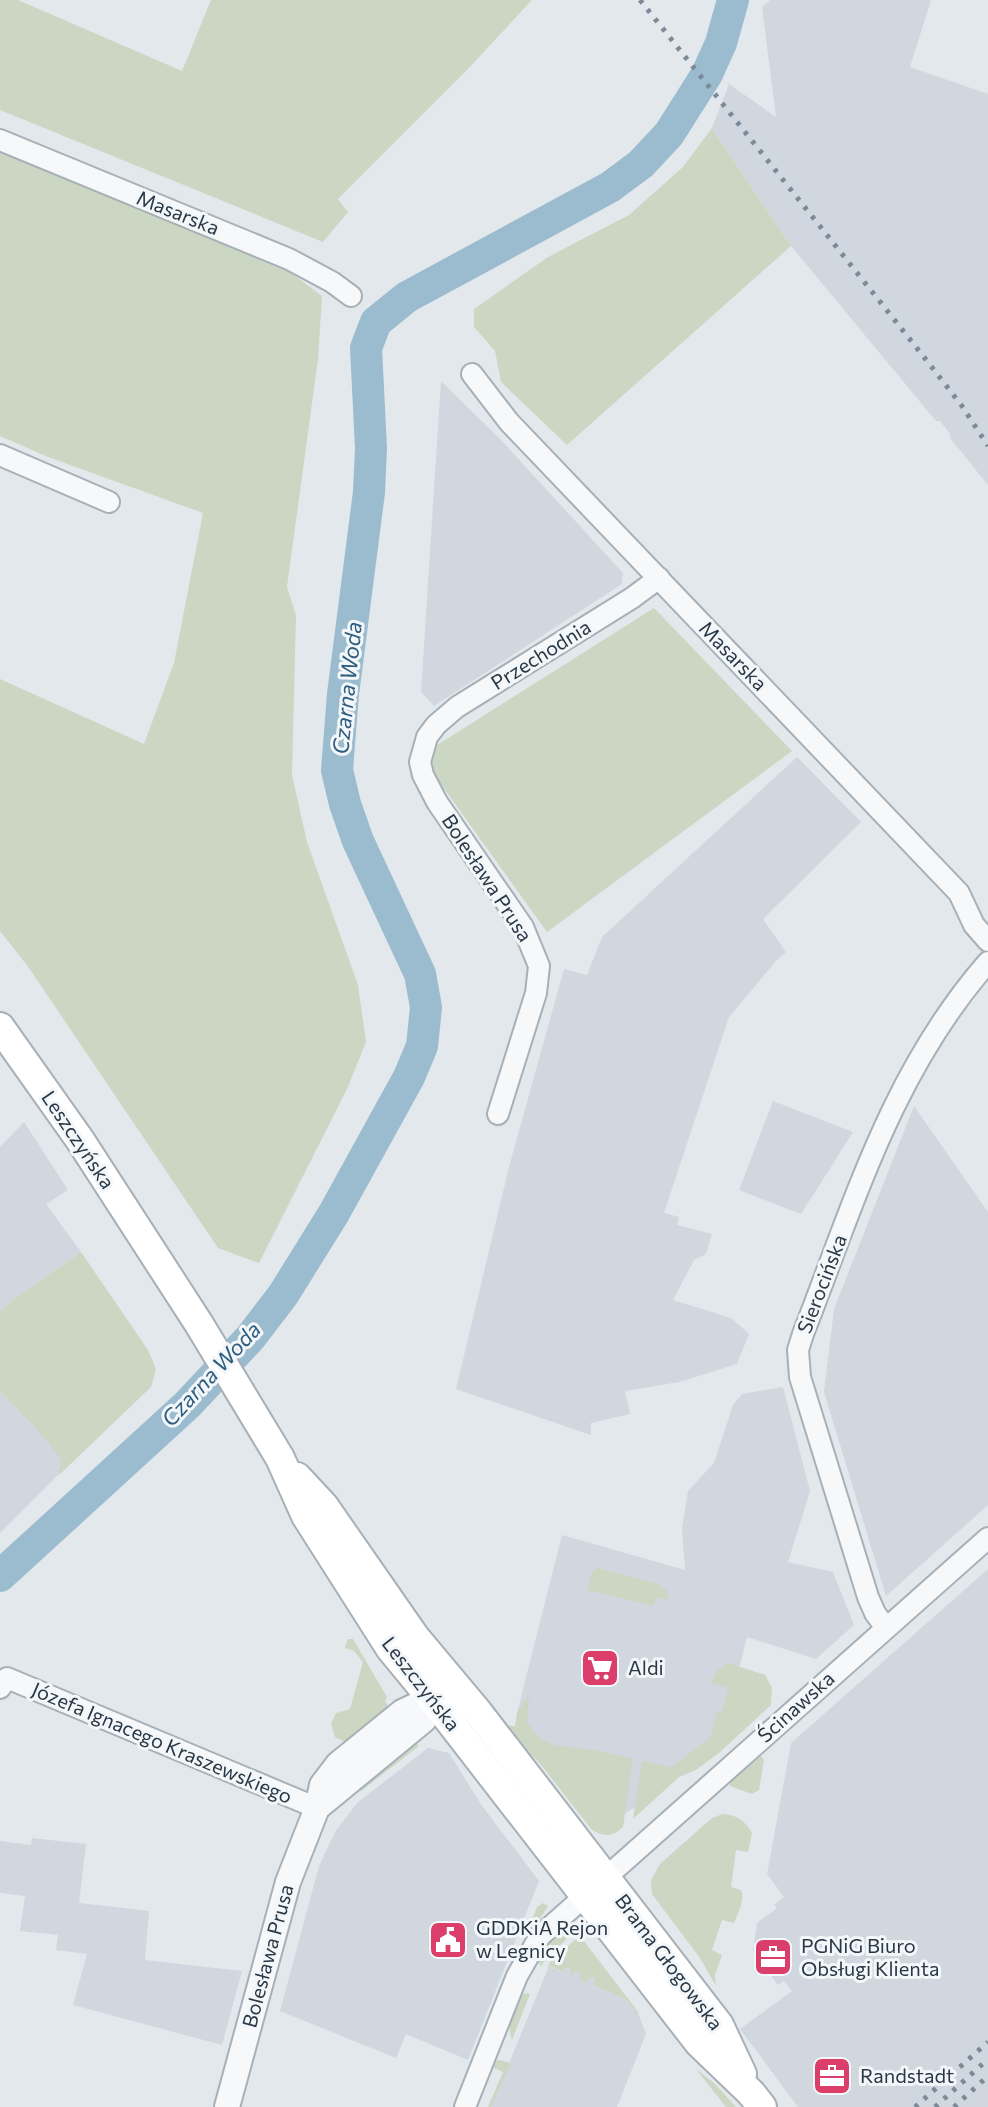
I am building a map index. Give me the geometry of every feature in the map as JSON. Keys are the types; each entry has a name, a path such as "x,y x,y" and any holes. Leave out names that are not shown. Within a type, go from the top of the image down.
{"main road":[{"name":"Leszczyńska","path":"0,1027 105,1177 199,1324 280,1458 306,1516 390,1648 434,1701 468,1722"},
{"name":"Leszczyńska","path":"280,1458 324,1506 429,1655 468,1722 594,1887"},
{"name":"Brama Głogowska","path":"594,1887 699,2043 757,2100"}],"street":[{"name":"Masarska","path":"0,140 289,259 351,296"},
{"name":"Masarska","path":"472,374 509,422 959,893 974,925 988,941"},
{"path":"0,455 109,502"},
{"name":"Przechodnia","path":"427,737 457,707 659,578"},
{"name":"Bolesława Prusa","path":"427,737 420,762 428,788 526,931 538,964 535,996 498,1114"},
{"name":"Sierocińska","path":"886,1628 868,1597 808,1408 798,1372 799,1349 893,1105 937,1029 988,962"},
{"name":"Ścinawska","path":"465,2107 529,1951 546,1930 988,1538"},
{"path":"390,1648 409,1720 438,1726 468,1722"},
{"path":"429,1655 437,1677 434,1701"},
{"name":"Józefa Ignacego Kraszewskiego","path":"3,1683 317,1808"},
{"name":"Bolesława Prusa","path":"227,2107 288,1882 326,1777 348,1755 409,1720 424,1720 434,1701"}],"shaded area":[{"path":"770,0 931,0 910,67 988,94 988,485 940,421 936,421 791,246 712,128 729,84 776,117 762,7"},
{"path":"441,381 501,440 623,573 622,584 434,706 421,692"},
{"path":"797,757 861,822 763,919 786,952 729,1017 664,1213 679,1217 677,1225 712,1234 706,1254 694,1260 673,1300 731,1318 749,1334 737,1364 679,1382 625,1391 630,1414 591,1423 591,1435 456,1389 509,1167 564,969 587,975 602,937"},
{"path":"773,1101 853,1132 801,1214 739,1190"},
{"path":"914,1106 988,1212 988,1505 886,1596 824,1392 834,1309"},
{"path":"24,1122 68,1190 46,1204 81,1252 0,1312 0,1147"},
{"path":"783,1387 810,1491 788,1562 833,1572 854,1625 816,1659 747,1637 722,1737 640,1804 601,1829 517,1713 562,1535 685,1570 682,1528 688,1491 714,1463 733,1405 742,1394"},
{"path":"0,1391 49,1443 62,1460 62,1471 0,1533"},
{"path":"988,1569 988,2107 798,2107 740,2029 792,1991 784,1981 778,1985 753,1951 757,1923 777,1908 774,1905 784,1897 767,1874 791,1743"},
{"path":"428,1748 449,1753 480,1803 539,1881 468,2060 406,2034 396,2058 280,2011 319,1866 335,1832 357,1803"},
{"path":"32,1838 86,1844 79,1903 149,1911 145,1960 242,1971 222,2045 73,2005 87,1954 56,1950 58,1935 20,1931 25,1896 0,1893 0,1841 31,1845"},
{"path":"549,1966 562,1972 565,1968 571,1970 569,1975 572,1976 575,1971 583,1974 587,1982 589,1977 595,1979 593,1985 625,1999 638,2013 646,2034 617,2107 491,2107"}],"green space":[{"path":"0,0 18,0 182,71 211,0 532,0 338,199 348,212 323,242 0,110"},
{"path":"712,128 791,246 567,445 501,382 495,351 474,327 474,309 548,257 629,215 683,167"},
{"path":"0,149 274,260 322,296 318,359 287,587 296,615 292,775 307,842 358,985 366,1042 347,1089 259,1263 218,1248 29,968 0,931 0,679 144,744 174,663 203,513 48,457 0,436"},
{"path":"654,608 792,751 547,932 435,776 432,760 434,747"},
{"path":"81,1252 148,1350 156,1369 151,1387 59,1475 61,1460 0,1391 0,1312"},
{"path":"598,1568 658,1584 667,1591 668,1600 656,1597 654,1606 587,1590 592,1571"},
{"path":"348,1639 353,1639 387,1697 385,1701 389,1708 351,1742 345,1742 335,1737 331,1724 336,1713 350,1709 363,1662 354,1651 345,1648"},
{"path":"729,1663 765,1675 772,1688 771,1705 719,1753 696,1770 679,1777 633,1819 642,1761 671,1767 710,1738 717,1711 722,1711 728,1688 711,1683 718,1670"},
{"path":"529,1694 527,1722 539,1738 555,1745 633,1759 623,1827 615,1833 600,1834 592,1830 538,1761 500,1725 515,1726 517,1713"},
{"path":"415,1741 419,1746 361,1791 358,1789"},
{"path":"761,1756 764,1760 759,1790 752,1794 730,1786 730,1782"},
{"path":"723,1814 740,1819 752,1833 748,1852 736,1850 731,1887 741,1890 740,1906 734,1923 722,1920 712,1950 722,1955 715,1975 716,1986 700,1958 652,1894 651,1880 660,1864 712,1818"},
{"path":"543,1903 548,1906 520,1950 537,1907"},
{"path":"564,1928 566,1940 547,1956 541,1967 537,1957 540,1949"},
{"path":"580,1936 639,2013 625,1999 593,1985 595,1979 589,1977 587,1983 580,1980 582,1974 575,1971 572,1977 569,1975 571,1970 565,1968 563,1972 550,1966 547,1969 551,1960"},
{"path":"525,1993 530,1994 512,2040 511,2014 516,2002"},
{"path":"498,2060 510,2065 491,2107 488,2107 503,2072 490,2066"},
{"path":"696,2069 714,2083 736,2107 726,2107"}],"waterway":[{"name":"Czarna Woda","path":"0,1576 187,1405 250,1338 283,1295 334,1213 409,1077 422,1046 426,1007 420,974 358,841 337,770 343,694 369,492 371,448 366,348 376,322 407,297 610,187 641,164 669,134 707,74 721,43 733,0"}],"railway":[{"path":"640,0 920,352 988,446"},
{"path":"915,2107 988,2042"},
{"path":"935,2107 988,2059"},
{"path":"954,2107 988,2076"}],"place":[{"name":"Aldi","path":"600,1668"},
{"name":"GDDKiA Rejon w Legnicy","path":"448,1940"},
{"name":"PGNiG Biuro Obsługi Klienta","path":"773,1957"},
{"name":"Randstadt","path":"832,2076"}]}
